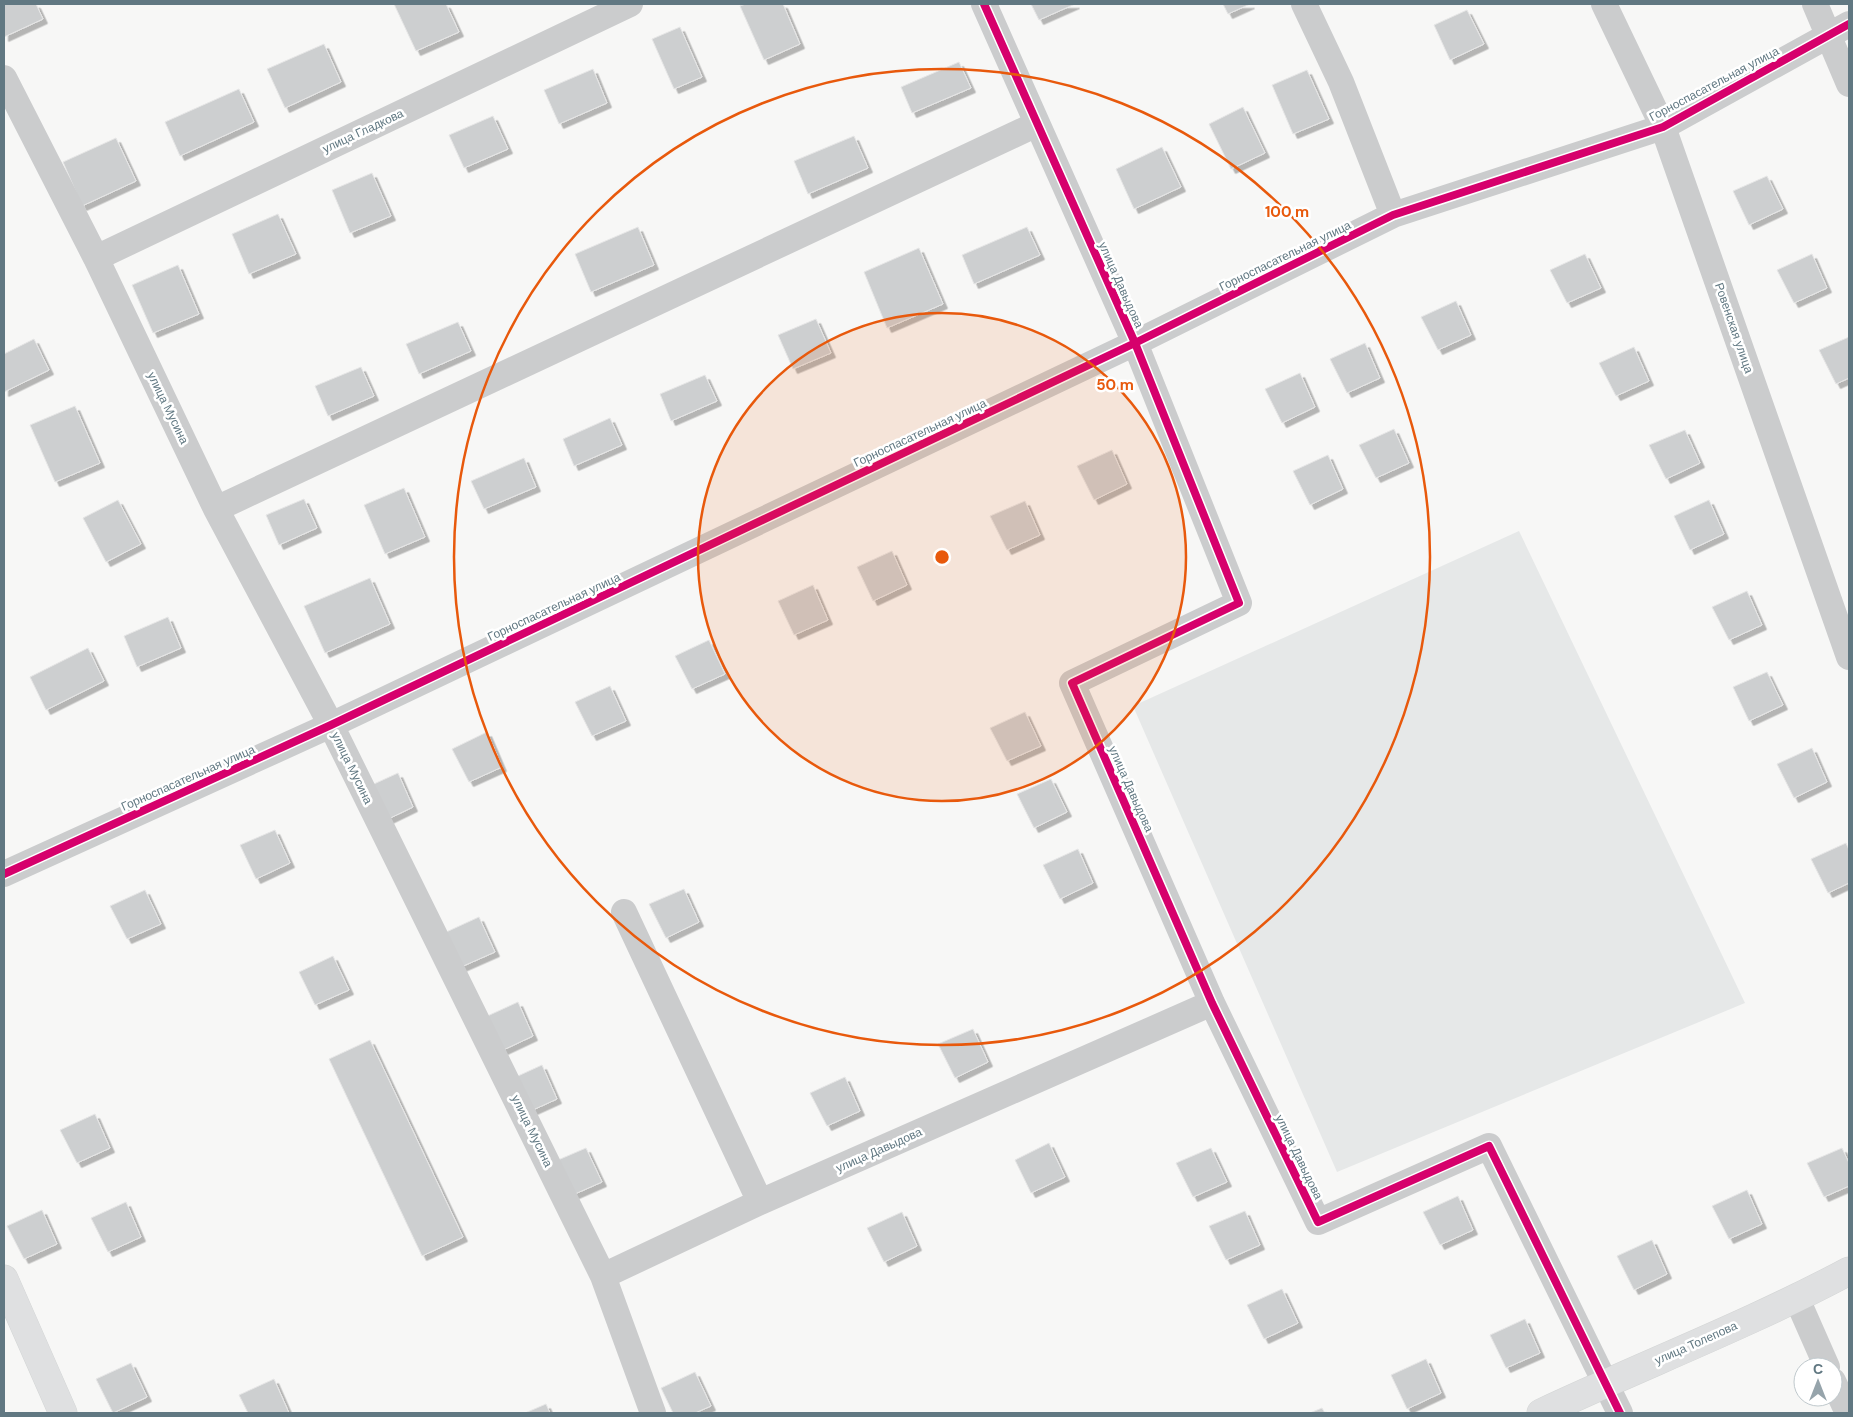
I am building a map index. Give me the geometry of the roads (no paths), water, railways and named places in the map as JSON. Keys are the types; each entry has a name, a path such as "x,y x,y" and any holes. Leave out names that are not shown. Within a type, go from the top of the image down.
{"street":[{"name":"улица Гладкова","path":"96,258 630,4"},
{"name":"улица Давыдова","path":"984,4 1135,343 1239,603 1072,682 1212,1003 1318,1222 1489,1146 1620,1413"},
{"path":"1304,4 1342,82 1393,215"},
{"name":"Ровенская улица","path":"1604,4 1663,127 1849,657"},
{"path":"1815,4 1838,30 1849,84"},
{"name":"Горноспасательная улица","path":"4,874 331,725 1135,343 1393,215 1663,127 1838,30"},
{"name":"улица Мусина","path":"4,78 96,258 216,509 331,725 603,1276 654,1413"},
{"path":"216,509 1037,124"},
{"path":"624,912 760,1202"},
{"name":"улица Давыдова","path":"603,1276 760,1202 1212,1003"},
{"name":"улица Толепова","path":"1541,1413 1797,1299 1849,1271"},
{"path":"4,1279 63,1413"},
{"path":"1797,1299 1823,1357"}]}
